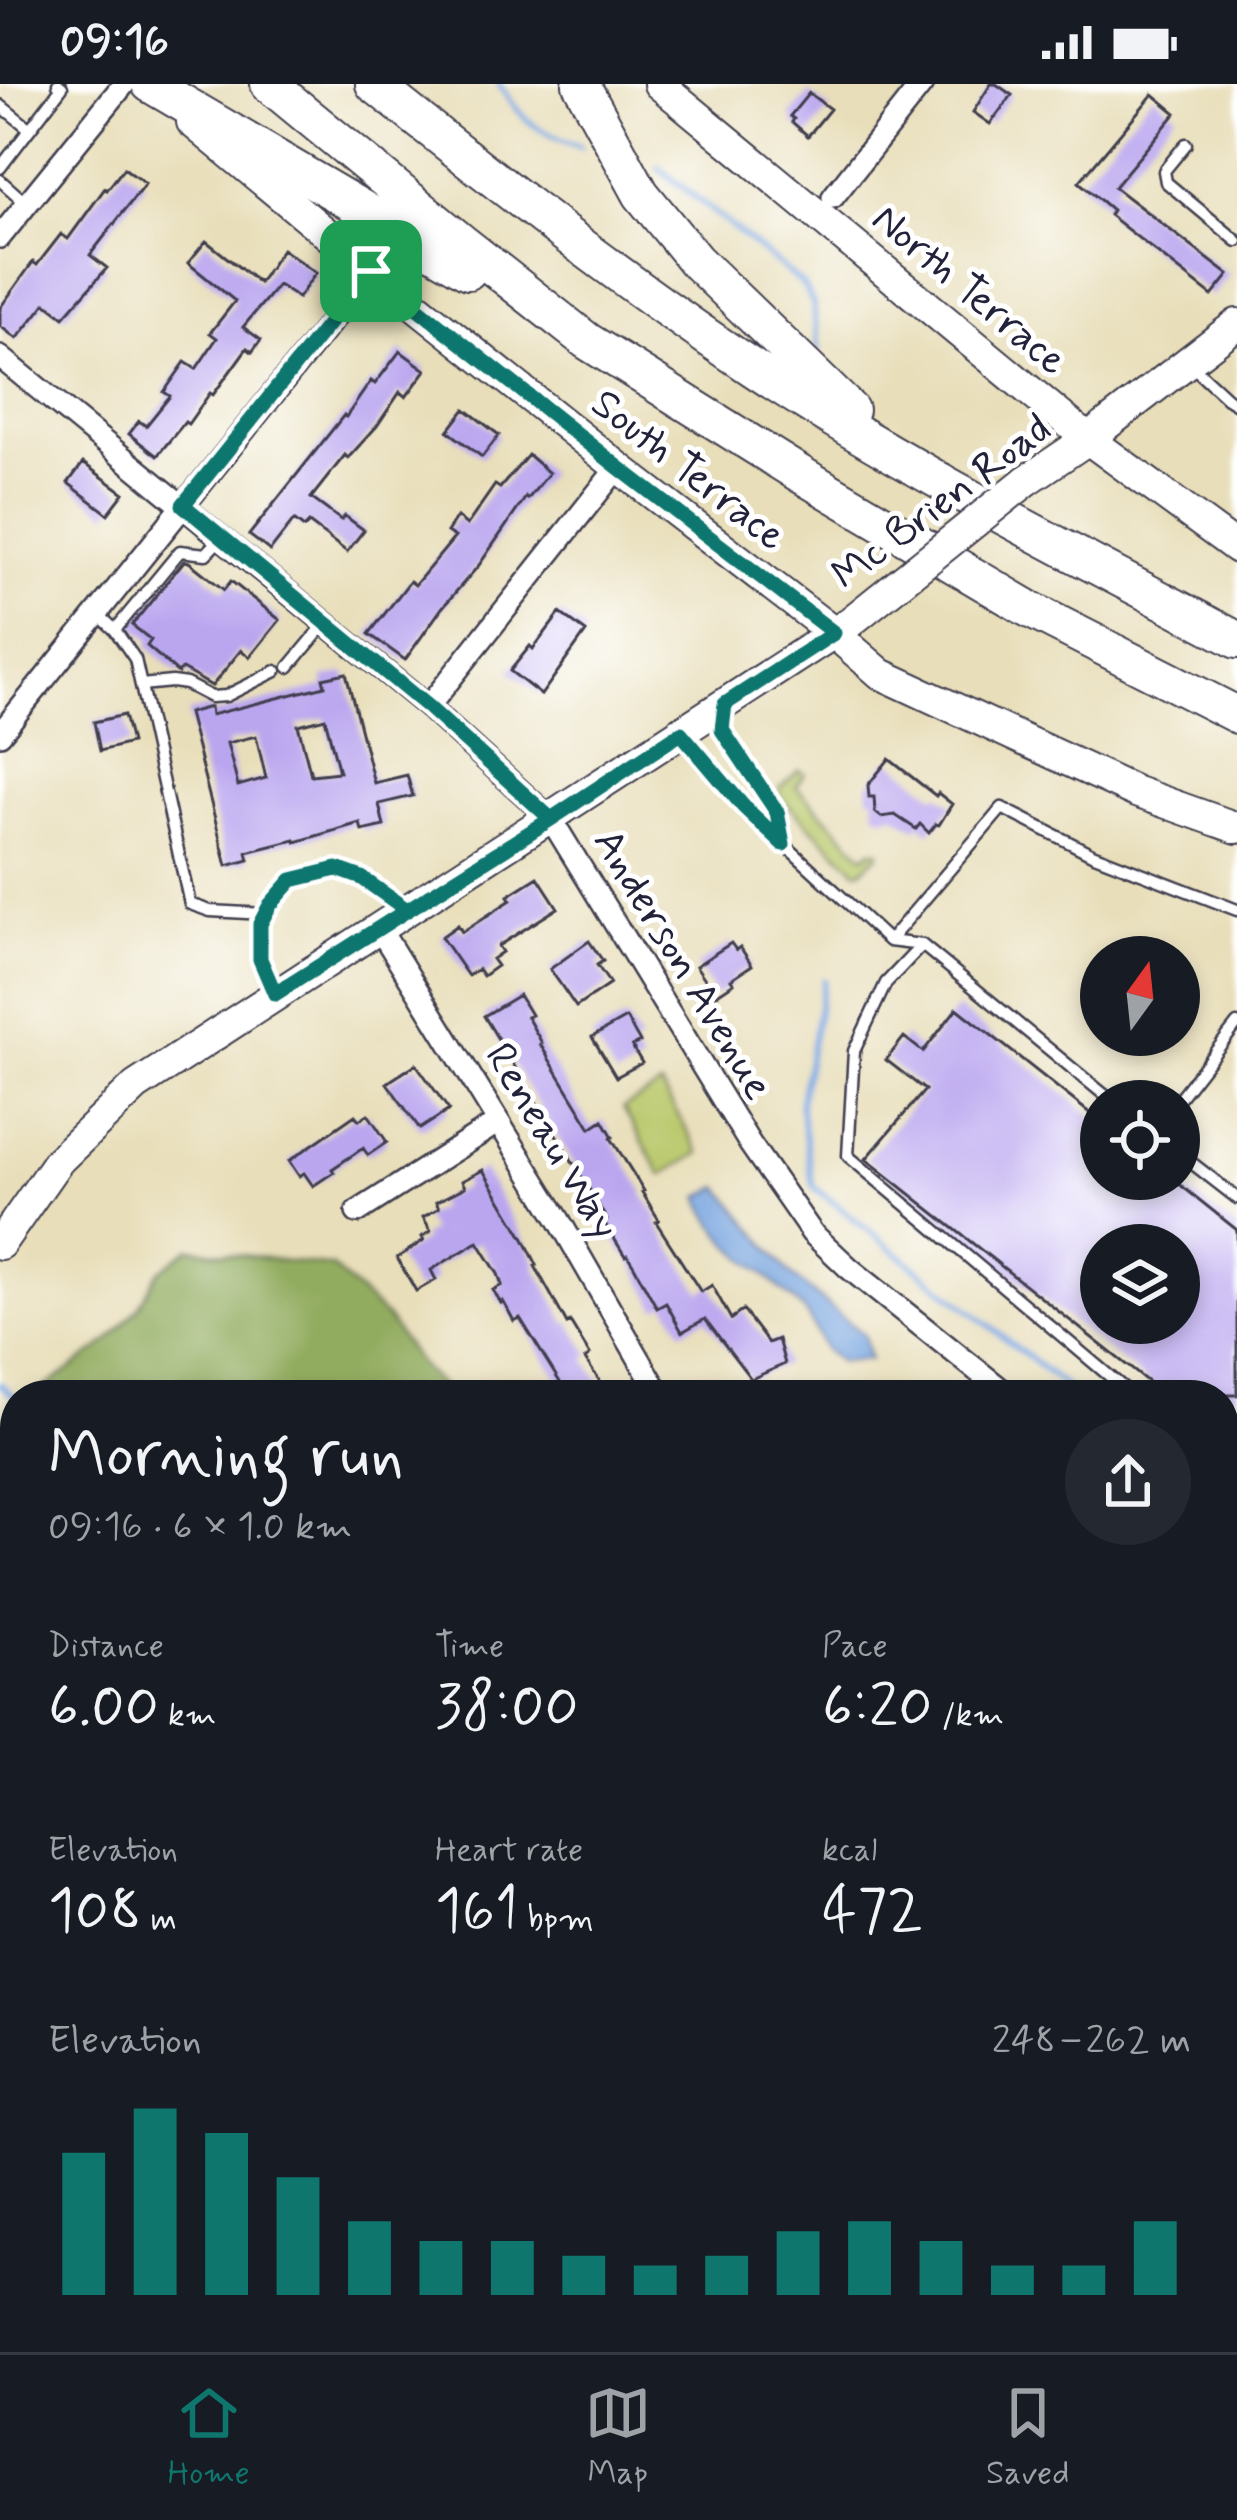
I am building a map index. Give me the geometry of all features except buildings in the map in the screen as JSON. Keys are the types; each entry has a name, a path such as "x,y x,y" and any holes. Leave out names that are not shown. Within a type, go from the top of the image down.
{"highway":[{"path":"148,84 587,341 1029,609 1237,715"},
{"path":"269,84 587,341"},
{"path":"374,84 509,193 753,368 895,455 1237,640"},
{"path":"581,84 641,194 695,260 895,455"}],"street":[{"path":"0,237 124,84"},
{"name":"South Terrace","path":"148,84 371,271 618,467 842,628 881,674 1136,792 1237,829"},
{"name":"North Terrace","path":"659,84 1088,439 1237,548"},
{"path":"833,196 922,84"},
{"path":"0,734 371,271"},
{"name":"Mc Brien Road","path":"0,1244 58,1161 136,1086 842,628 1026,481 1237,324"},
{"name":"Anderson Avenue","path":"0,357 428,707 551,819 750,1144 812,1233 990,1380"},
{"path":"428,707 618,467"},
{"name":"Reneau Way","path":"379,928 651,1380"},
{"path":"357,1212 497,1123"}],"lane":[{"path":"0,168 62,87 58,84"},
{"path":"0,105 30,129"},
{"path":"1186,144 1164,171 1166,182 1237,242"},
{"path":"0,180 27,204"},
{"path":"1187,362 1237,404"},
{"path":"115,630 180,551 206,554 222,537"},
{"path":"97,612 135,658 190,904 210,911 265,914"},
{"path":"141,685 172,682 211,697 226,696 283,669 326,623"},
{"path":"725,704 722,730 777,812 783,844"},
{"path":"681,733 743,806 889,941 922,945 1086,1080"},
{"path":"889,941 1002,808 1092,854 1237,910"},
{"path":"275,994 260,959 260,924 292,880 337,869 362,878 407,910"},
{"path":"922,945 886,983 854,1051 848,1156 1114,1380"},
{"path":"1193,1080 1237,1024"},
{"path":"1200,1169 1237,1198"}],"green space":[{"path":"799,770 805,774 796,786 864,856 879,850 862,870 857,871 780,797 780,788"},
{"path":"661,1086 700,1153 662,1175 623,1108"},
{"path":"189,1248 332,1267 387,1318 434,1380 55,1380 109,1341 137,1309 159,1271"}],"water":[{"path":"720,1187 790,1274 864,1335 869,1360 840,1362 828,1353 802,1309 733,1247 700,1197"}],"waterway":[{"path":"499,84 533,124 580,147"},
{"path":"659,168 802,284 813,303 819,349"},
{"path":"824,980 800,1104 813,1186 1057,1380"}],"route":[{"path":"371,271 183,505 428,707 551,819 407,910 362,878 337,869 292,880 260,924 260,959 275,994 551,819 681,733 743,806 783,844 777,812 722,730 725,704 834,633 371,271"}]}
